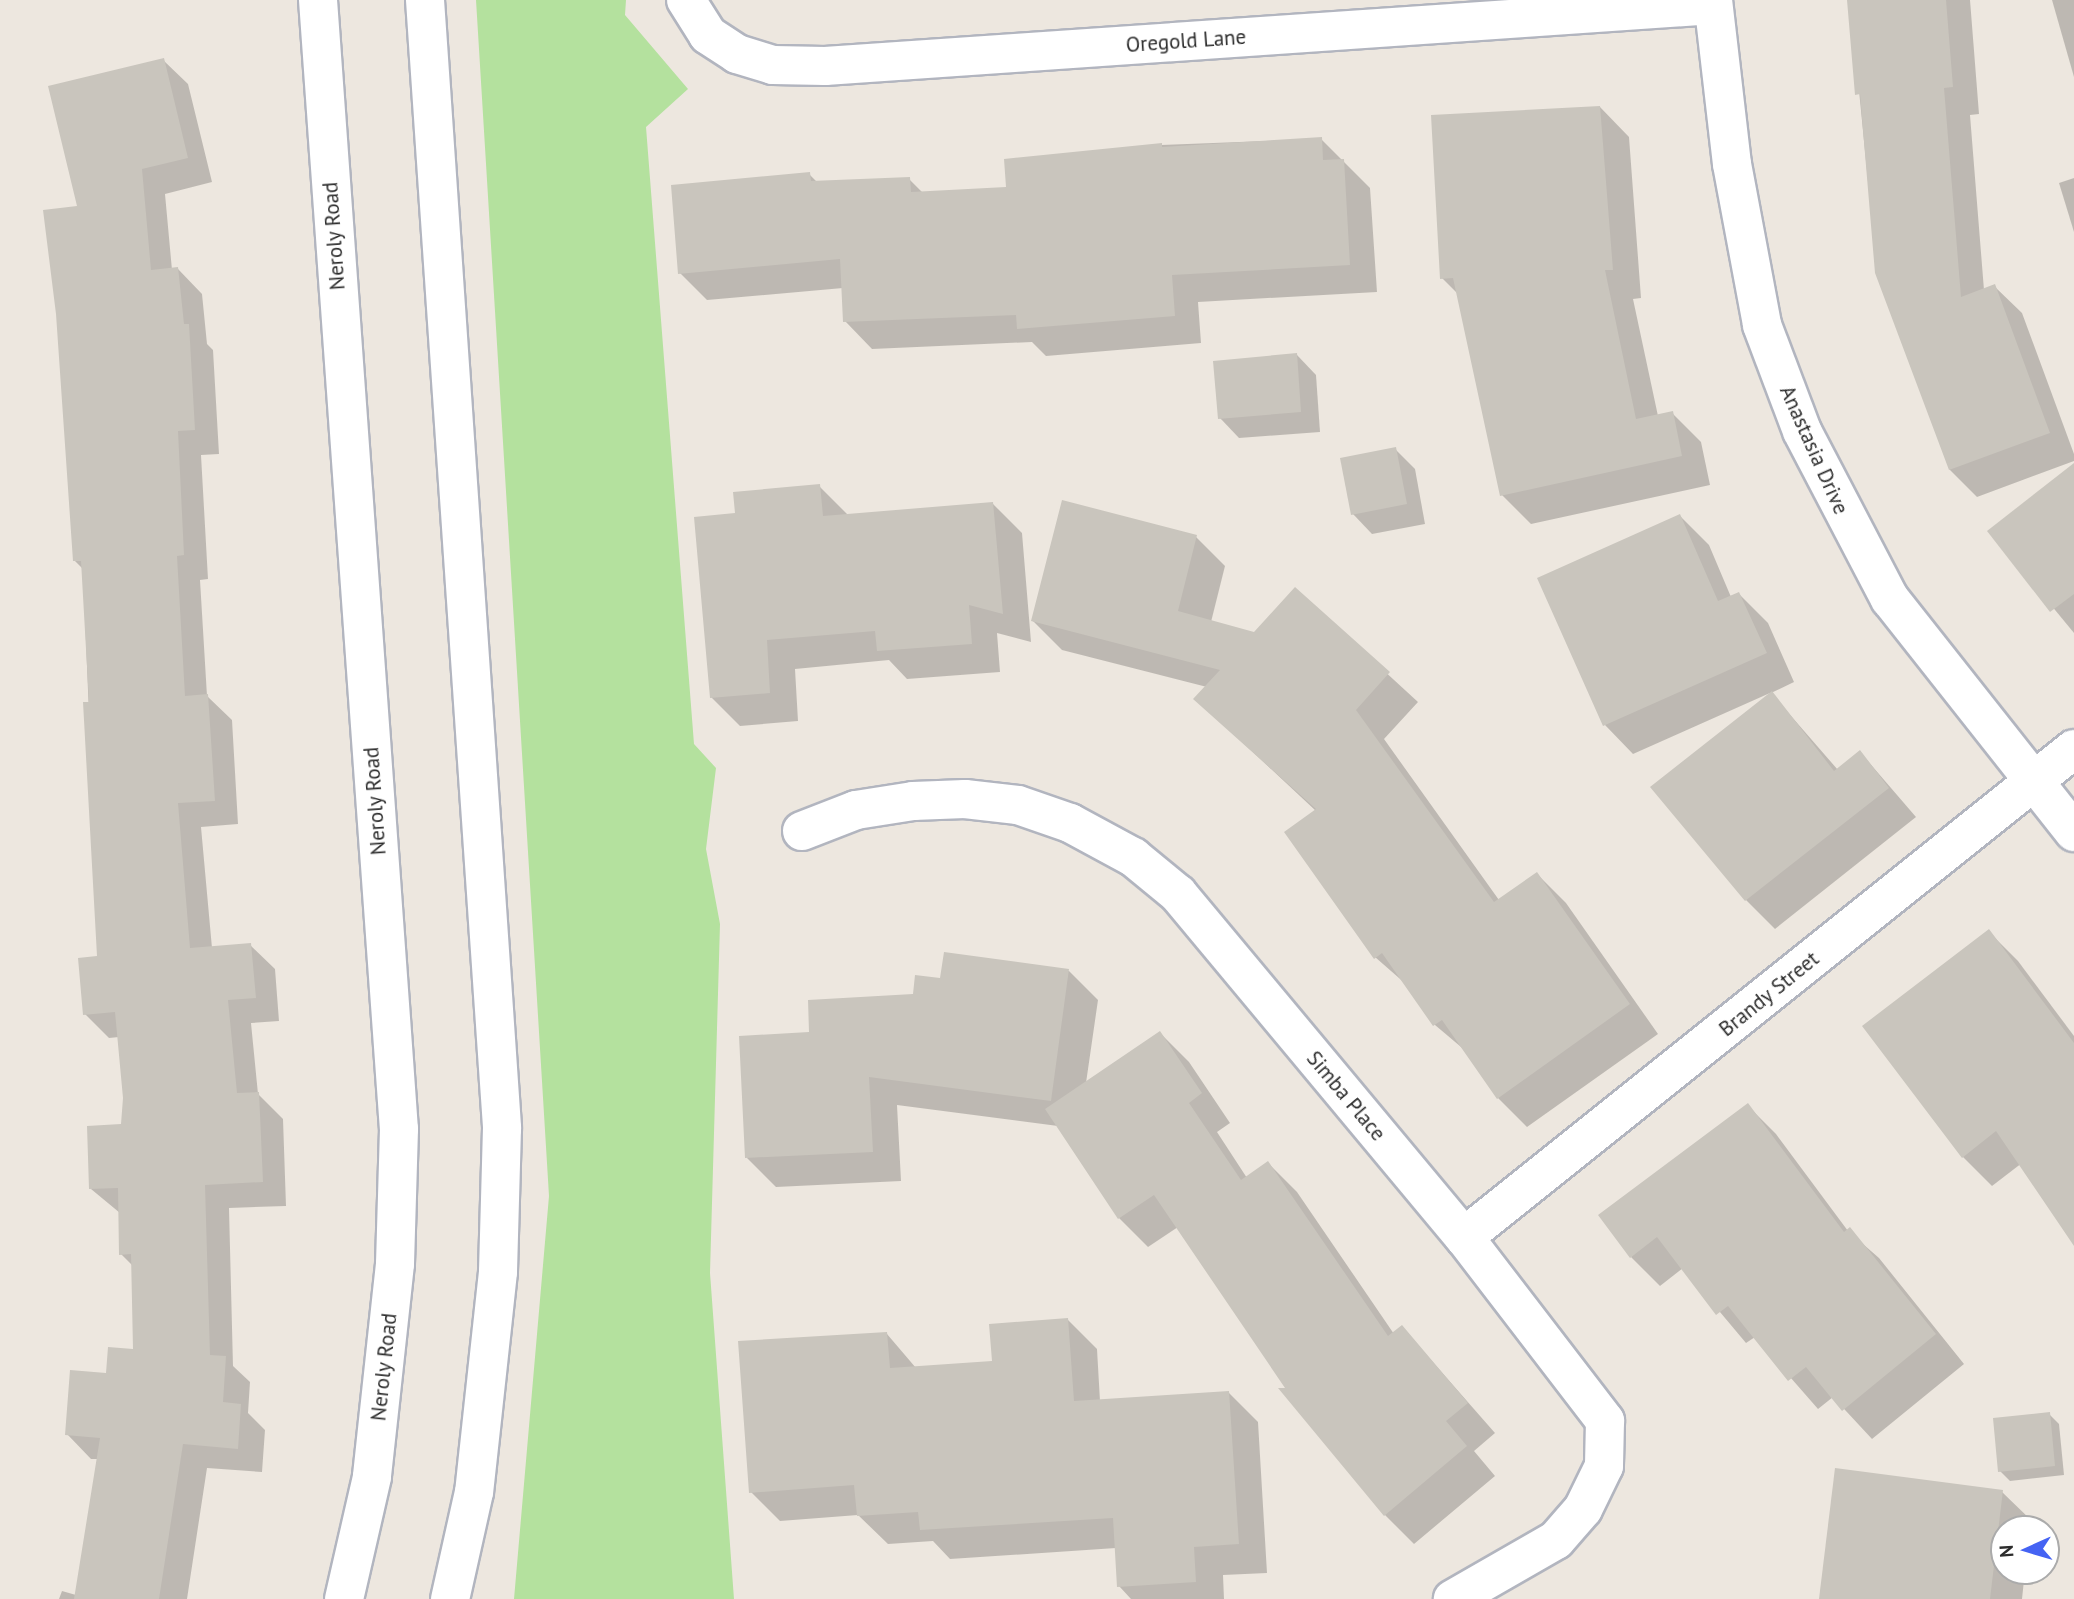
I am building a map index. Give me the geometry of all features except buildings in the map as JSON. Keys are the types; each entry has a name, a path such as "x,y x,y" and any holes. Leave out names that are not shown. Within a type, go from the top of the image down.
{"street":[{"name":"Neroly Road","path":"318,0 399,1129 396,1265 372,1477 344,1599"},
{"path":"425,0 502,1128 498,1272 476,1479 450,1599"},
{"name":"Oregold Lane","path":"686,0 708,35 737,54 773,65 825,66 1713,2"},
{"name":"Anastasia Drive","path":"1713,2 1732,164 1762,325 1802,431 1890,599 2074,832"},
{"name":"Brandy Street","path":"1464,1237 2074,749"},
{"name":"Simba Place","path":"802,831 856,810 913,801 965,799 1018,805 1070,823 1133,857 1178,894 1464,1237 1605,1421 1604,1466 1583,1509 1556,1540 1453,1599"}],"green space":[{"path":"476,0 626,0 625,15 688,89 646,127 694,744 716,768 706,849 720,924 710,1273 734,1599 514,1599 549,1196"}]}
